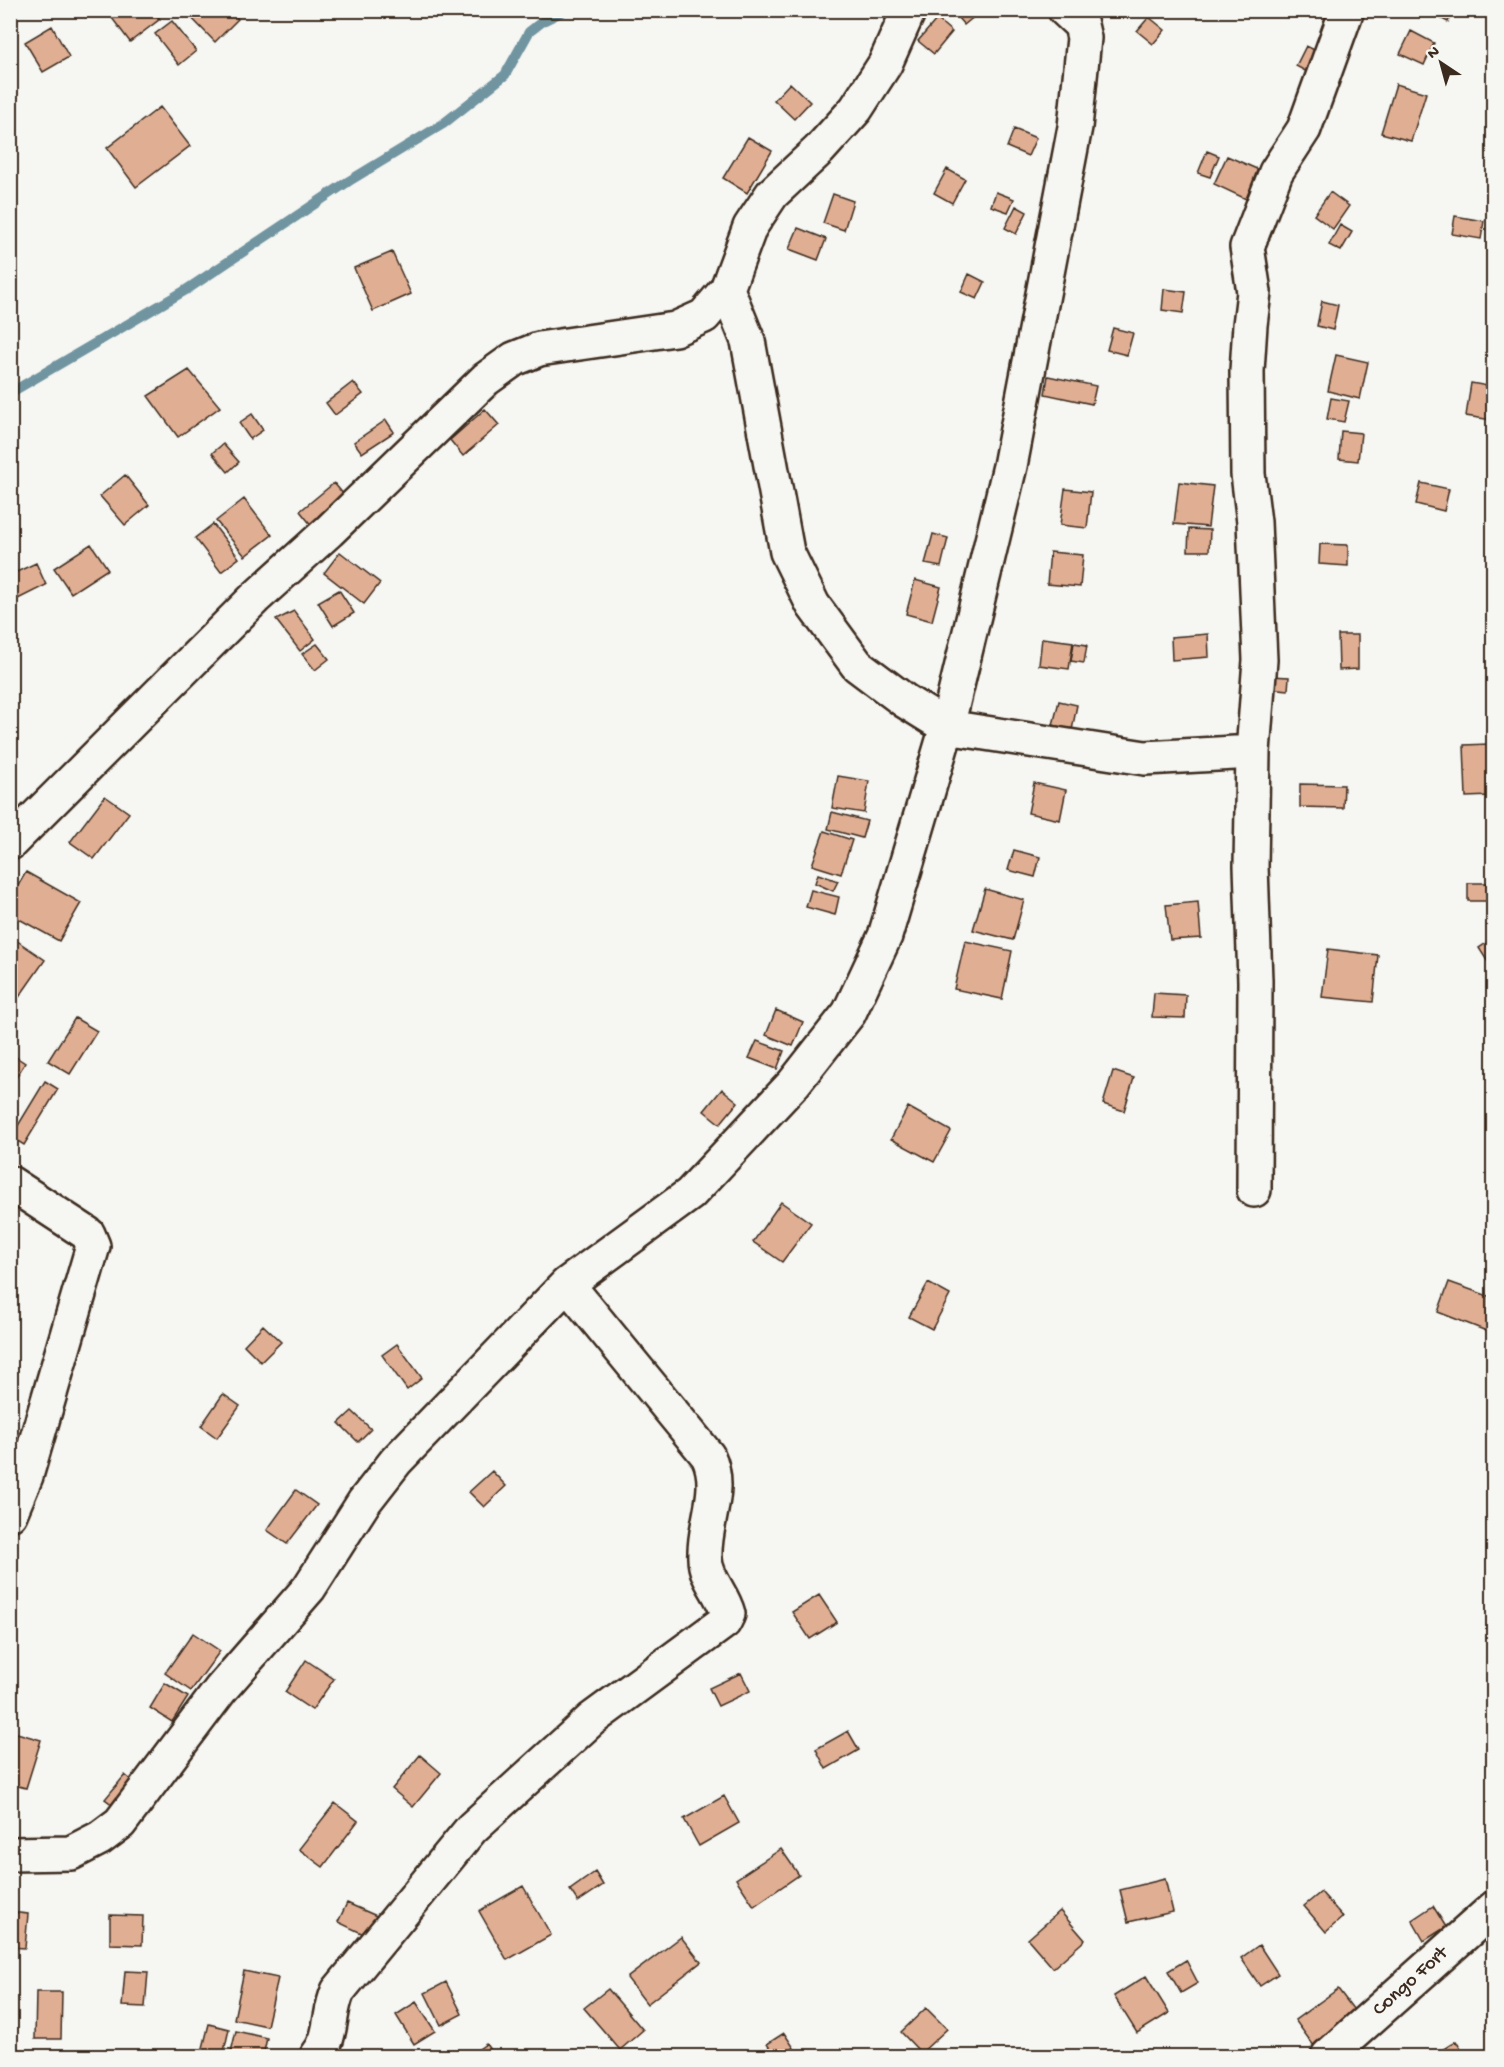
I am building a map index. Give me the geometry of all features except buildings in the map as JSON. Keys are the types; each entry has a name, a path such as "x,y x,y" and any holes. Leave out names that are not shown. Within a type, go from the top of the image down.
{"street":[{"path":"10,843 255,598 329,531 486,379 514,358 539,349 675,329 704,316 727,289 750,227 772,194 819,150 856,109 885,64 909,10"},
{"path":"10,1854 71,1853 100,1838 120,1823 221,1689 309,1588 364,1502 396,1461 567,1284 690,1194 794,1083 849,1013 885,936 947,727 1010,466 1075,127 1084,38 1081,24 1065,10"},
{"path":"1254,1190 1255,981 1251,866 1253,752 1260,660 1254,522 1248,474 1247,371 1254,292 1247,247 1276,172 1304,129 1347,10"},
{"path":"727,289 748,341 787,552 813,605 857,665 905,701 947,727 1145,758 1253,752"},
{"path":"10,1182 88,1234 93,1246 26,1476 10,1514"},
{"path":"317,2056 328,2038 333,2002 338,1991 472,1828 592,1719 724,1622 728,1614 707,1571 704,1557 715,1482 708,1456 567,1284"},
{"name":"Congo Fort","path":"1328,2056 1494,1908"}],"waterway":[{"path":"10,393 186,290 349,181 443,124 505,75 529,32 543,21 565,10"}]}
